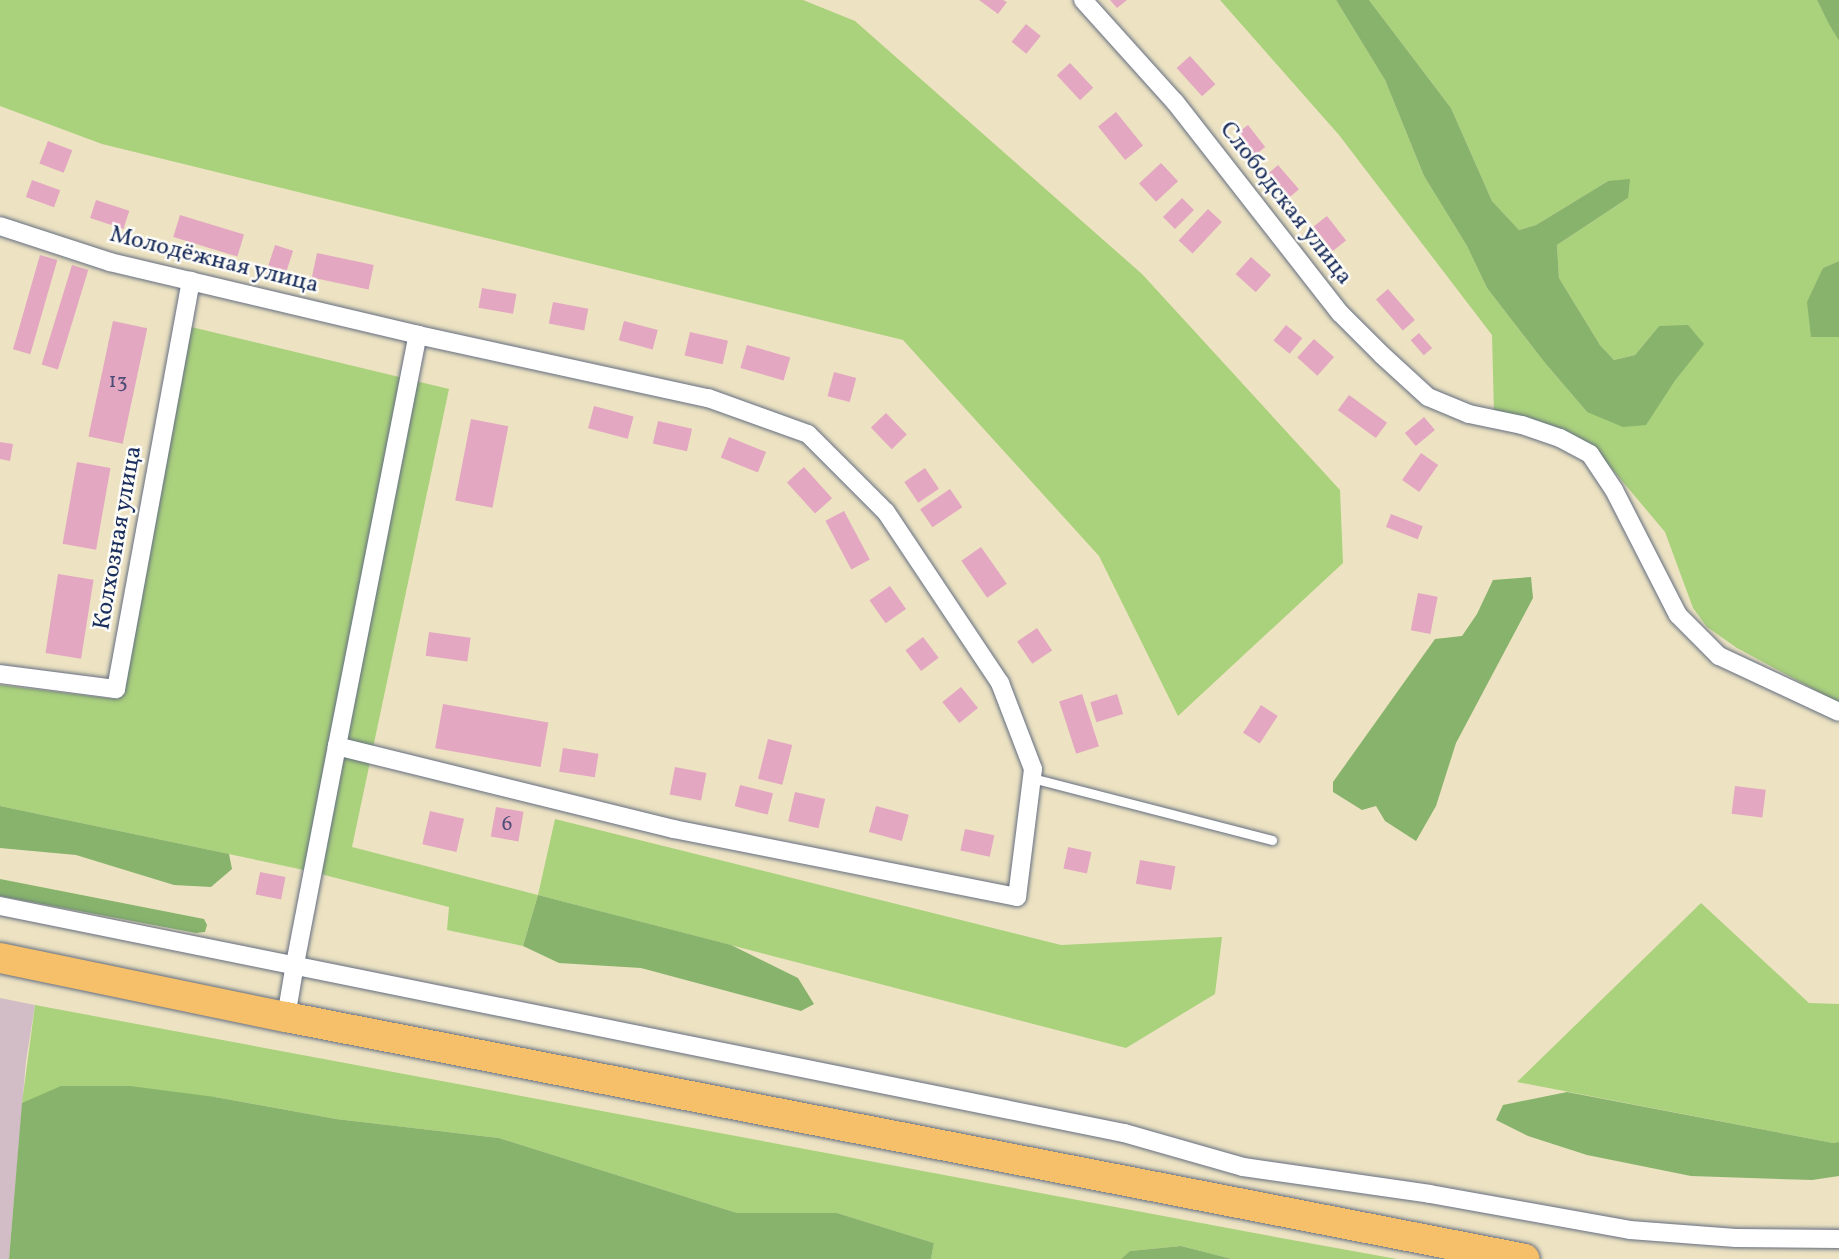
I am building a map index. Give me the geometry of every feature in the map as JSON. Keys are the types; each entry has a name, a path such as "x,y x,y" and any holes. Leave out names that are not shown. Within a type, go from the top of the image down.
{"highway":[{"path":"0,958 286,1017 1525,1259"}],"street":[{"name":"Слободская улица","path":"1083,0 1175,102 1340,313 1428,397 1469,414 1522,425 1560,438 1590,454 1614,490 1678,615 1719,656 1839,712"},
{"name":"Молодёжная улица","path":"0,226 110,261 190,281 418,335 708,398 808,434 886,513 1000,683 1034,769 1017,897 674,829 337,746"},
{"name":"Колхозная улица","path":"0,674 116,689 190,281"},
{"path":"286,1017 418,335"},
{"path":"0,906 1124,1133 1243,1167 1430,1194 1630,1230 1736,1238 1839,1239"}],"lane":[{"path":"1032,778 1272,840"}],"shaded area":[{"path":"0,998 35,1005 26,1061 9,1259 0,1259"}],"green space":[{"path":"0,0 803,0 855,21 1142,274 1340,490 1343,563 1178,716 1099,556 903,340 102,144 0,106"},
{"path":"1220,0 1336,0 1385,80 1424,176 1467,246 1487,288 1545,363 1587,412 1674,382 1703,344 1659,326 1635,355 1614,360 1600,345 1559,278 1557,245 1628,198 1608,181 1536,225 1519,230 1492,201 1451,108 1369,0 1817,0 1839,41 1839,261 1823,268 1811,337 1839,337 1839,703 1737,648 1707,627 1693,608 1665,532 1591,444 1564,432 1494,413 1492,335 1339,135"},
{"path":"1336,0 1369,0 1451,108 1492,201 1519,230 1536,225 1608,181 1630,179 1628,198 1557,245 1559,278 1600,345 1614,360 1635,355 1659,326 1688,325 1704,344 1674,382 1646,425 1623,427 1587,412 1545,363 1487,288 1467,246 1424,176 1385,80"},
{"path":"1817,0 1839,0 1839,41 1829,24"},
{"path":"1839,261 1839,337 1811,337 1807,302 1823,268"},
{"path":"183,325 449,389 352,847 538,895 523,946 447,930 449,907 309,871 0,806 0,685 114,699"},
{"path":"1531,577 1533,598 1456,743 1436,806 1416,841 1385,821 1376,806 1362,810 1333,792 1333,782 1435,639 1462,636 1477,614 1493,580"},
{"path":"0,806 229,854 232,869 211,887 174,885 76,855 0,848"},
{"path":"555,819 1061,945 1222,937 1215,994 1126,1048 538,895"},
{"path":"0,879 204,919 207,925 205,932 196,933 0,896"},
{"path":"538,895 731,945 798,978 814,1004 801,1011 641,968 559,963 523,946"},
{"path":"1701,903 1809,1003 1839,1004 1839,1142 1833,1143 1517,1082"},
{"path":"35,1005 1397,1259 1232,1259 1181,1246 1130,1251 1121,1259 931,1259 934,1243 837,1213 737,1213 499,1138 336,1119 215,1097 22,1103"},
{"path":"61,1086 130,1086 215,1097 336,1119 499,1138 737,1213 837,1213 934,1243 931,1259 9,1259 22,1103"},
{"path":"1567,1092 1833,1143 1839,1142 1839,1176 1812,1180 1691,1176 1587,1155 1528,1136 1496,1120 1503,1105"},
{"path":"1181,1246 1232,1259 1121,1259 1130,1251"}],"building":[{"path":"979,0 1003,0 1007,2 998,14"},
{"path":"1110,0 1127,0 1117,8"},
{"path":"1026,24 1041,36 1026,54 1012,42"},
{"path":"1190,56 1215,84 1202,96 1177,68"},
{"path":"1070,63 1093,88 1080,100 1057,75"},
{"path":"1116,112 1143,145 1125,160 1098,126"},
{"path":"1248,125 1265,147 1254,156 1237,134"},
{"path":"48,141 72,150 64,173 39,163"},
{"path":"1161,163 1178,181 1156,202 1139,183"},
{"path":"1278,165 1299,189 1288,198 1267,174"},
{"path":"32,180 60,190 54,207 26,197"},
{"path":"1182,198 1194,210 1175,229 1163,217"},
{"path":"96,200 129,211 123,229 90,218"},
{"path":"1208,209 1222,222 1193,253 1179,240"},
{"path":"180,215 244,235 237,257 173,237"},
{"path":"1327,216 1346,240 1333,251 1314,226"},
{"path":"275,245 293,251 283,280 265,274"},
{"path":"317,253 374,265 369,290 312,277"},
{"path":"40,255 57,260 30,354 13,349"},
{"path":"1251,257 1271,275 1256,292 1236,274"},
{"path":"72,265 88,270 58,369 42,364"},
{"path":"482,288 516,294 513,314 479,308"},
{"path":"1388,289 1415,320 1403,330 1376,299"},
{"path":"553,302 588,309 584,330 549,324"},
{"path":"113,321 147,328 123,444 88,436"},
{"path":"624,321 658,330 653,349 619,340"},
{"path":"1286,325 1302,338 1290,354 1273,341"},
{"path":"690,332 728,341 723,364 685,355"},
{"path":"1419,333 1432,348 1424,355 1411,340"},
{"path":"1314,339 1334,357 1317,376 1297,358"},
{"path":"747,345 790,357 784,380 740,368"},
{"path":"834,372 856,378 850,402 828,396"},
{"path":"1349,395 1387,423 1376,438 1338,410"},
{"path":"594,406 634,417 628,439 588,428"},
{"path":"886,413 907,435 892,449 871,428"},
{"path":"1424,417 1435,430 1416,446 1405,433"},
{"path":"471,419 508,426 492,508 455,500"},
{"path":"658,421 692,429 687,451 653,443"},
{"path":"729,437 766,452 758,472 721,457"},
{"path":"0,442 13,444 10,461 0,459"},
{"path":"1421,453 1438,465 1419,492 1402,480"},
{"path":"77,462 110,468 96,550 63,544"},
{"path":"804,467 832,498 815,514 787,482"},
{"path":"925,468 939,489 918,503 904,482"},
{"path":"950,489 962,507 932,527 920,509"},
{"path":"844,511 870,560 851,569 825,521"},
{"path":"1391,514 1423,526 1418,539 1386,527"},
{"path":"981,547 1007,584 987,598 961,561"},
{"path":"58,574 94,580 81,659 45,653"},
{"path":"890,586 906,609 886,623 870,600"},
{"path":"1418,593 1438,597 1430,634 1411,630"},
{"path":"1037,628 1052,650 1032,664 1017,641"},
{"path":"429,632 471,638 467,662 426,656"},
{"path":"923,637 939,658 921,671 905,650"},
{"path":"961,687 978,708 959,723 942,702"},
{"path":"1082,694 1099,746 1076,754 1059,701"},
{"path":"1117,694 1123,714 1096,722 1090,702"},
{"path":"443,704 548,723 541,767 435,748"},
{"path":"1261,705 1278,716 1260,744 1243,733"},
{"path":"768,739 792,745 782,785 758,779"},
{"path":"563,748 599,754 595,777 559,772"},
{"path":"675,767 706,773 701,801 670,794"},
{"path":"740,785 773,793 768,815 735,806"},
{"path":"1735,786 1766,790 1762,818 1732,814"},
{"path":"795,792 825,799 818,828 788,821"},
{"path":"876,806 909,815 902,841 869,832"},
{"path":"496,807 524,812 518,841 491,837"},
{"path":"430,811 464,819 456,852 422,844"},
{"path":"965,829 994,835 990,857 960,851"},
{"path":"1068,847 1091,852 1087,874 1063,869"},
{"path":"1140,860 1175,866 1171,890 1136,884"},
{"path":"260,872 286,877 281,900 256,895"}]}
